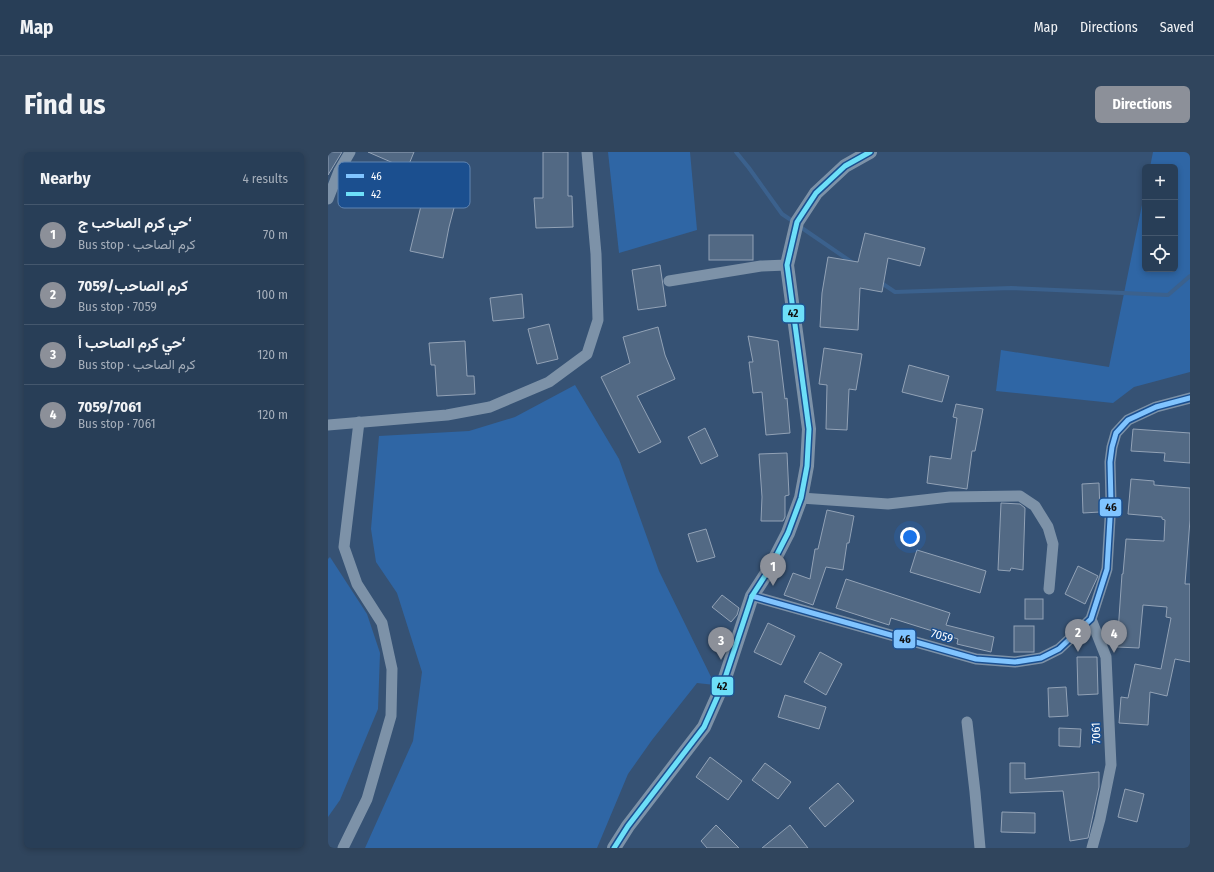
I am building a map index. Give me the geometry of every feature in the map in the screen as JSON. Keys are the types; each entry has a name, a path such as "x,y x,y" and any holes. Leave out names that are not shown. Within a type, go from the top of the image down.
{"street":[{"path":"345,162 350,152"},
{"path":"328,425 447,415 490,407 550,382 587,354 598,320 596,254 587,152"},
{"path":"614,848 628,826 704,727 723,684 752,596 774,561 788,533 801,498 807,466 809,429 787,265 797,222 816,192 845,166 870,152"},
{"path":"328,199 338,176"},
{"path":"669,281 761,266 787,265"},
{"path":"1092,619 1107,569 1111,502 1110,462 1116,433 1128,420 1156,407 1190,398"},
{"path":"343,848 367,800 391,716 392,669 382,623 357,584 344,547 359,422"},
{"path":"801,498 888,504 950,497 1020,496 1035,506 1048,527 1054,544 1049,589"},
{"name":"7059","path":"752,596 976,659 1014,662 1041,658 1059,649 1092,619"},
{"name":"7061","path":"1092,619 1106,657 1110,766 1100,819 1092,848"},
{"path":"967,722 980,848"}],"shaded area":[{"path":"608,152 690,152 697,230 619,253"},
{"path":"1153,152 1190,152 1190,372 1134,387 1113,403 996,391 1001,350 1109,367 1142,205 1142,272 1178,272 1178,164 1151,164"},
{"path":"575,385 619,459 659,571 715,685 697,683 652,740 628,774 597,848 365,848 413,741 422,672 397,593 376,562 371,529 379,436 469,431 515,417"},
{"path":"330,557 367,614 380,653 378,709 340,800 328,817 328,559"}],"building":[{"path":"328,152 342,152 328,175"},
{"path":"368,152 414,152 410,162 391,162"},
{"path":"543,152 568,152 568,196 572,196 573,227 536,228 534,198 543,198"},
{"path":"420,208 454,208 443,258 410,251"},
{"path":"865,233 925,248 920,266 888,258 882,292 860,288 858,330 820,327 822,293 828,257 858,262"},
{"path":"709,235 753,235 753,260 709,260"},
{"path":"660,265 666,306 638,310 632,270"},
{"path":"522,294 524,318 493,321 490,298"},
{"path":"549,324 558,359 537,364 528,329"},
{"path":"658,327 665,355 675,379 637,396 661,442 639,453 601,377 630,363 623,337"},
{"path":"748,336 778,341 785,399 787,398 790,433 766,435 762,392 753,393 749,362 753,362"},
{"path":"465,341 467,376 474,376 475,394 437,396 435,365 431,365 429,343"},
{"path":"824,348 862,354 856,390 849,389 847,430 826,429 827,385 819,384"},
{"path":"909,365 949,376 942,402 902,392"},
{"path":"956,404 983,409 975,451 972,451 967,489 927,483 930,456 951,459 957,418 953,417"},
{"path":"705,428 718,456 701,464 688,437"},
{"path":"1133,429 1190,433 1190,463 1164,461 1165,453 1131,451"},
{"path":"787,453 789,495 785,496 785,517 783,521 761,521 762,497 759,454"},
{"path":"1131,479 1154,481 1154,485 1190,488 1190,520 1185,584 1190,584 1190,662 1175,659 1167,696 1150,692 1148,725 1119,723 1121,697 1128,698 1135,664 1161,669 1171,618 1166,617 1167,607 1143,605 1139,648 1117,647 1122,574 1126,539 1164,541 1165,520 1162,519 1162,517 1128,514"},
{"path":"1099,483 1100,512 1083,513 1082,484"},
{"path":"1001,503 1020,504 1025,508 1023,570 1011,568 1010,571 998,570"},
{"path":"827,510 854,516 849,543 847,543 843,570 826,567 813,605 784,595 793,573 810,579 815,549 818,549"},
{"path":"706,529 715,557 697,562 688,534"},
{"path":"917,550 986,571 980,593 910,572"},
{"path":"1078,566 1098,576 1085,604 1065,594"},
{"path":"846,579 950,613 946,625 994,637 991,652 957,644 958,639 891,618 889,625 836,608"},
{"path":"722,595 739,608 737,615 731,622 712,607"},
{"path":"1025,599 1043,599 1043,619 1025,619"},
{"path":"768,623 795,636 781,665 754,652"},
{"path":"1014,626 1034,626 1034,652 1014,652"},
{"path":"820,652 842,664 826,695 804,682"},
{"path":"1077,657 1097,657 1098,694 1078,695"},
{"path":"1066,687 1068,716 1049,717 1048,688"},
{"path":"785,695 826,707 819,729 778,717"},
{"path":"1059,728 1081,729 1080,747 1059,746"},
{"path":"710,757 742,781 728,800 696,777"},
{"path":"765,763 791,782 778,799 752,780"},
{"path":"1010,763 1025,763 1025,779 1099,772 1099,787 1088,838 1070,841 1063,791 1010,793"},
{"path":"838,783 854,801 825,827 809,808"},
{"path":"1125,789 1144,794 1137,822 1118,817"},
{"path":"1002,812 1035,813 1035,833 1001,832"},
{"path":"716,825 739,848 707,848 701,841"},
{"path":"790,825 808,848 762,848"}],"waterway":[{"path":"736,152 782,214 794,222"},
{"path":"799,226 853,263"},
{"path":"880,282 895,292 1011,288 1168,295 1190,276"}],"transit line":[{"name":"42","path":"614,848 628,826 704,727 723,684 752,596 770,568 788,533 801,498 807,466 809,429 787,265 797,222 816,193 845,166 870,152"},
{"name":"46","path":"752,596 976,659 1015,662 1041,658 1059,649 1091,619 1107,569 1111,502 1110,462 1116,433 1128,420 1156,407 1190,398"}],"place":[{"name":"حي كرم الصاحب ج‘","path":"773,586"},
{"name":"كرم الصاحب/7059","path":"1078,652"},
{"name":"7059/7061","path":"1114,653"},
{"name":"حي كرم الصاحب أ‘","path":"721,660"}]}
